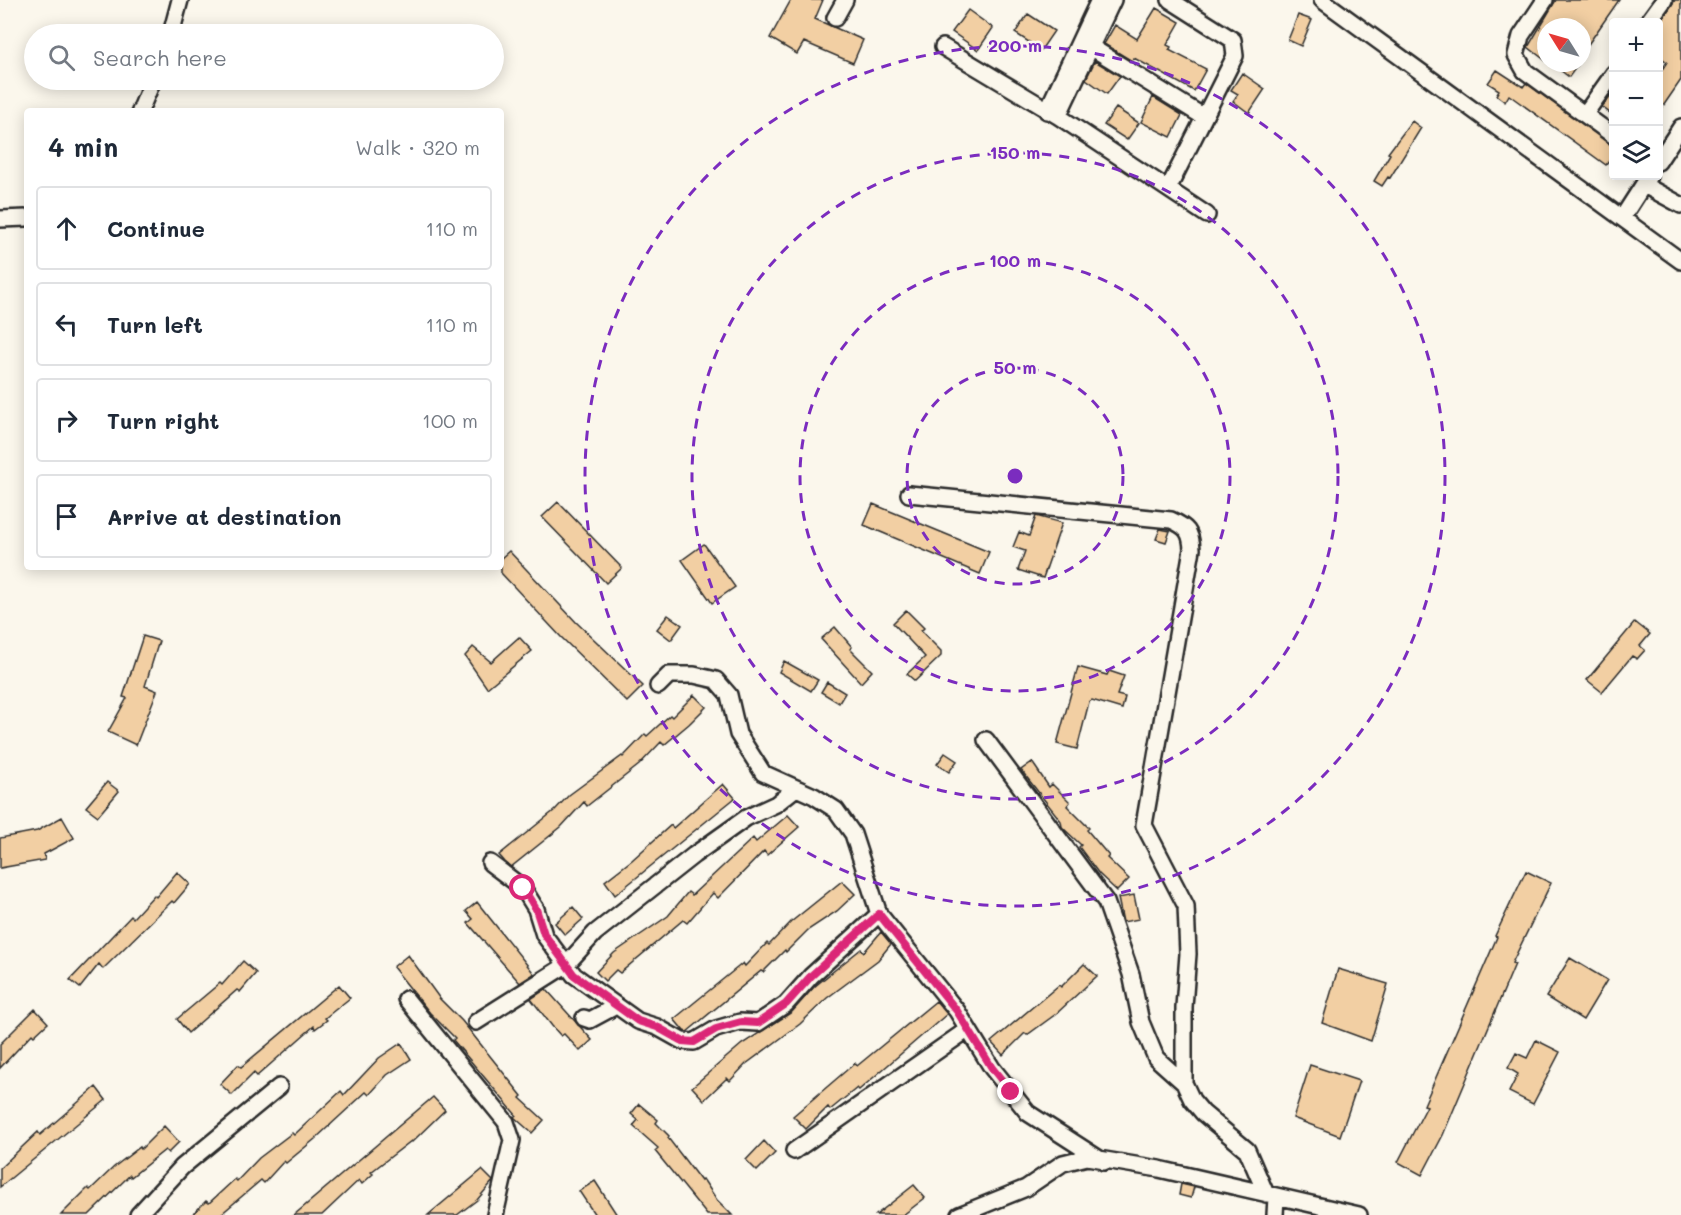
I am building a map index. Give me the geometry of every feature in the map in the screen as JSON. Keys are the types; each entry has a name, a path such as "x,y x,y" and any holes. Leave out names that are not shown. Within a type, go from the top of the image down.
{"street":[{"path":"174,24 180,0"},
{"path":"835,18 845,0"},
{"path":"1052,114 1099,0"},
{"path":"1052,114 1091,47 1113,0"},
{"path":"1168,189 1235,57 1236,47 1233,40 1170,0"},
{"path":"1322,0 1681,261"},
{"path":"1545,0 1521,36 1516,55 1525,71 1609,132"},
{"path":"1651,18 1664,0"},
{"path":"943,47 1052,114 1206,215"},
{"path":"1091,47 1204,117"},
{"path":"1585,114 1609,80"},
{"path":"141,108 149,90"},
{"path":"1663,156 1681,127"},
{"path":"1622,218 1646,180 1681,205"},
{"path":"0,219 24,218"},
{"path":"909,494 1170,520 1183,525 1191,535 1192,549 1144,825 1186,906 1188,954 1184,1007 1184,1083"},
{"path":"657,686 669,675 694,675 716,680 729,695 738,734 763,773 836,810 853,834 879,914 957,1011 992,1068 1028,1113 1104,1162"},
{"path":"986,741 1106,902 1131,974 1141,1022 1156,1058 1184,1083 1192,1100 1203,1113 1247,1150 1271,1196 1275,1215"},
{"path":"476,1022 566,965 596,933 694,855 746,818 776,804 796,788"},
{"path":"490,863 523,888 536,909 544,934 574,975 638,1021 657,1027 682,1041 694,1042 716,1029 741,1022 758,1023 786,1004 811,976 879,914"},
{"path":"406,999 488,1097 506,1122 512,1140 510,1158 491,1214"},
{"path":"584,1018 590,1020 616,1006"},
{"path":"794,1151 967,1030"},
{"path":"138,1215 189,1161 279,1087"},
{"path":"959,1215 1026,1188 1063,1163 1087,1157 1104,1162 1159,1169 1359,1215"}],"building":[{"path":"791,0 823,0 815,19 863,40 853,63 804,42 797,54 770,38"},
{"path":"1556,0 1619,0 1591,40 1591,18 1545,18"},
{"path":"1675,0 1681,0 1681,80 1663,106 1663,68 1667,62 1663,59 1663,18"},
{"path":"1156,8 1180,22 1167,45 1171,47 1169,50 1206,69 1194,91 1134,58 1132,61 1104,44 1115,25 1137,39"},
{"path":"968,10 993,28 978,50 952,32"},
{"path":"1028,14 1054,31 1041,50 1015,33"},
{"path":"1298,15 1312,20 1301,46 1288,40"},
{"path":"1537,32 1537,54 1528,47"},
{"path":"1095,61 1120,76 1107,94 1086,79"},
{"path":"1497,70 1523,87 1526,83 1609,143 1609,161 1606,165 1509,95 1505,102 1496,95 1499,90 1488,83"},
{"path":"1563,72 1573,72 1569,77"},
{"path":"1242,73 1265,89 1249,113 1233,101 1238,94 1231,90"},
{"path":"1153,97 1182,115 1171,137 1141,122"},
{"path":"1609,98 1609,112 1602,107"},
{"path":"1116,108 1139,123 1127,140 1104,125"},
{"path":"1412,121 1421,128 1390,178 1388,177 1382,186 1374,181 1390,154 1388,153"},
{"path":"558,502 622,568 606,583 542,517"},
{"path":"873,504 989,552 980,574 864,525"},
{"path":"1036,516 1062,523 1043,578 1018,570 1025,551 1013,547 1019,532 1029,536"},
{"path":"1160,529 1170,531 1166,542 1156,539"},
{"path":"704,544 735,587 712,603 682,560"},
{"path":"509,551 576,622 643,686 627,702 501,573 501,570 504,570 504,555"},
{"path":"906,610 924,628 921,631 941,651 941,656 915,681 907,674 925,657 893,623"},
{"path":"668,615 682,625 671,640 657,629"},
{"path":"1635,622 1650,634 1640,646 1645,650 1637,659 1632,656 1602,692 1587,680"},
{"path":"835,627 852,647 850,649 872,671 861,683 821,639"},
{"path":"143,636 159,641 145,686 157,691 136,745 108,732 127,698 123,697"},
{"path":"519,637 532,651 487,688 465,656 473,647 491,662"},
{"path":"784,661 818,680 811,691 779,672"},
{"path":"1078,667 1107,675 1109,671 1124,676 1117,695 1125,697 1122,709 1092,700 1089,702 1077,749 1057,744"},
{"path":"827,682 845,693 839,703 821,692"},
{"path":"694,695 706,707 664,745 661,742 639,765 587,806 584,802 561,827 511,867 499,855 555,810 569,795 623,757 645,734 647,736 670,715 672,717"},
{"path":"945,753 957,761 949,772 937,764"},
{"path":"1032,762 1049,787 1052,784 1070,802 1067,806 1089,828 1087,830 1109,856 1107,858 1129,879 1117,891 1099,874 1079,847 1081,845 1062,827 1061,821 1021,770"},
{"path":"107,782 119,791 98,816 86,807"},
{"path":"723,784 735,798 615,895 605,881 671,825 673,828"},
{"path":"788,815 799,827 767,855 764,851 718,898 713,893 687,923 683,920 620,973 616,970 605,981 596,972 614,953 668,916 688,892 692,895 753,838 756,842"},
{"path":"62,817 74,838 44,854 45,860 0,868 0,838 37,831"},
{"path":"1526,871 1551,883 1512,963 1515,964 1443,1135 1422,1175 1398,1162 1427,1106 1424,1105 1497,937 1495,936"},
{"path":"177,872 190,884 174,903 172,901 103,969 99,964 80,988 70,980 131,916 133,918 154,895 156,897"},
{"path":"842,881 855,894 837,911 808,930 763,972 761,971 687,1032 684,1031 674,1019 743,963 745,966 767,943 769,945 791,922"},
{"path":"1134,895 1139,919 1123,922 1118,898"},
{"path":"477,902 534,974 520,983 468,923 473,919 466,911"},
{"path":"573,907 583,919 565,935 555,923"},
{"path":"881,932 891,944 878,960 827,998 800,1024 746,1064 730,1081 727,1078 704,1100 692,1087 742,1044 792,1012 814,987 861,949 864,952"},
{"path":"408,955 440,999 462,1021 522,1096 520,1098 544,1120 532,1133 514,1117 516,1115 453,1040 455,1038 430,1013 393,967"},
{"path":"1570,958 1607,980 1583,1020 1546,997"},
{"path":"243,961 256,973 240,992 237,990 188,1033 177,1019 220,983 222,985"},
{"path":"1084,964 1097,976 1056,1014 1027,1035 1025,1033 1003,1055 991,1042 1059,985 1061,987"},
{"path":"1338,969 1388,984 1371,1041 1322,1023"},
{"path":"339,985 350,998 325,1018 327,1020 315,1029 314,1026 257,1076 254,1073 232,1095 220,1084 238,1065 241,1067"},
{"path":"546,989 592,1040 580,1051 564,1034 561,1036 531,999"},
{"path":"936,1001 947,1014 859,1090 857,1088 830,1110 828,1107 806,1129 793,1116 855,1063 857,1066"},
{"path":"35,1009 48,1023 34,1036 32,1034 0,1068 0,1044"},
{"path":"1536,1040 1560,1052 1533,1104 1509,1092 1518,1074 1508,1068 1516,1053 1527,1058"},
{"path":"401,1043 411,1059 387,1075 369,1095 366,1092 286,1163 284,1161 264,1183 261,1180 220,1215 192,1215 235,1179 237,1181 259,1158 292,1133 294,1135 341,1091 344,1095 379,1058"},
{"path":"1310,1065 1359,1081 1340,1136 1293,1118"},
{"path":"96,1087 106,1100 0,1187 0,1168 38,1132 40,1135"},
{"path":"433,1097 445,1110 412,1142 371,1172 373,1174 362,1184 359,1180 322,1215 294,1215"},
{"path":"639,1104 658,1120 656,1123 669,1136 668,1138 701,1181 703,1179 717,1200 732,1215 707,1215 655,1151 658,1148 633,1126 638,1120 631,1114"},
{"path":"164,1126 179,1142 168,1153 165,1150 131,1177 130,1175 89,1215 61,1215 88,1188 90,1190 114,1167 140,1147 141,1149"},
{"path":"764,1141 775,1153 757,1171 746,1160"},
{"path":"482,1170 493,1181 477,1200 457,1215 428,1215"},
{"path":"595,1181 617,1215 595,1215 579,1191"},
{"path":"1181,1184 1194,1187 1191,1198 1179,1195"},
{"path":"914,1185 925,1198 903,1215 876,1215"}],"route":[{"path":"523,888 536,909 544,934 574,975 638,1021 657,1027 682,1041 694,1042 716,1029 741,1022 758,1023 786,1004 811,976 879,914 957,1011 992,1068 1011,1092"}]}
